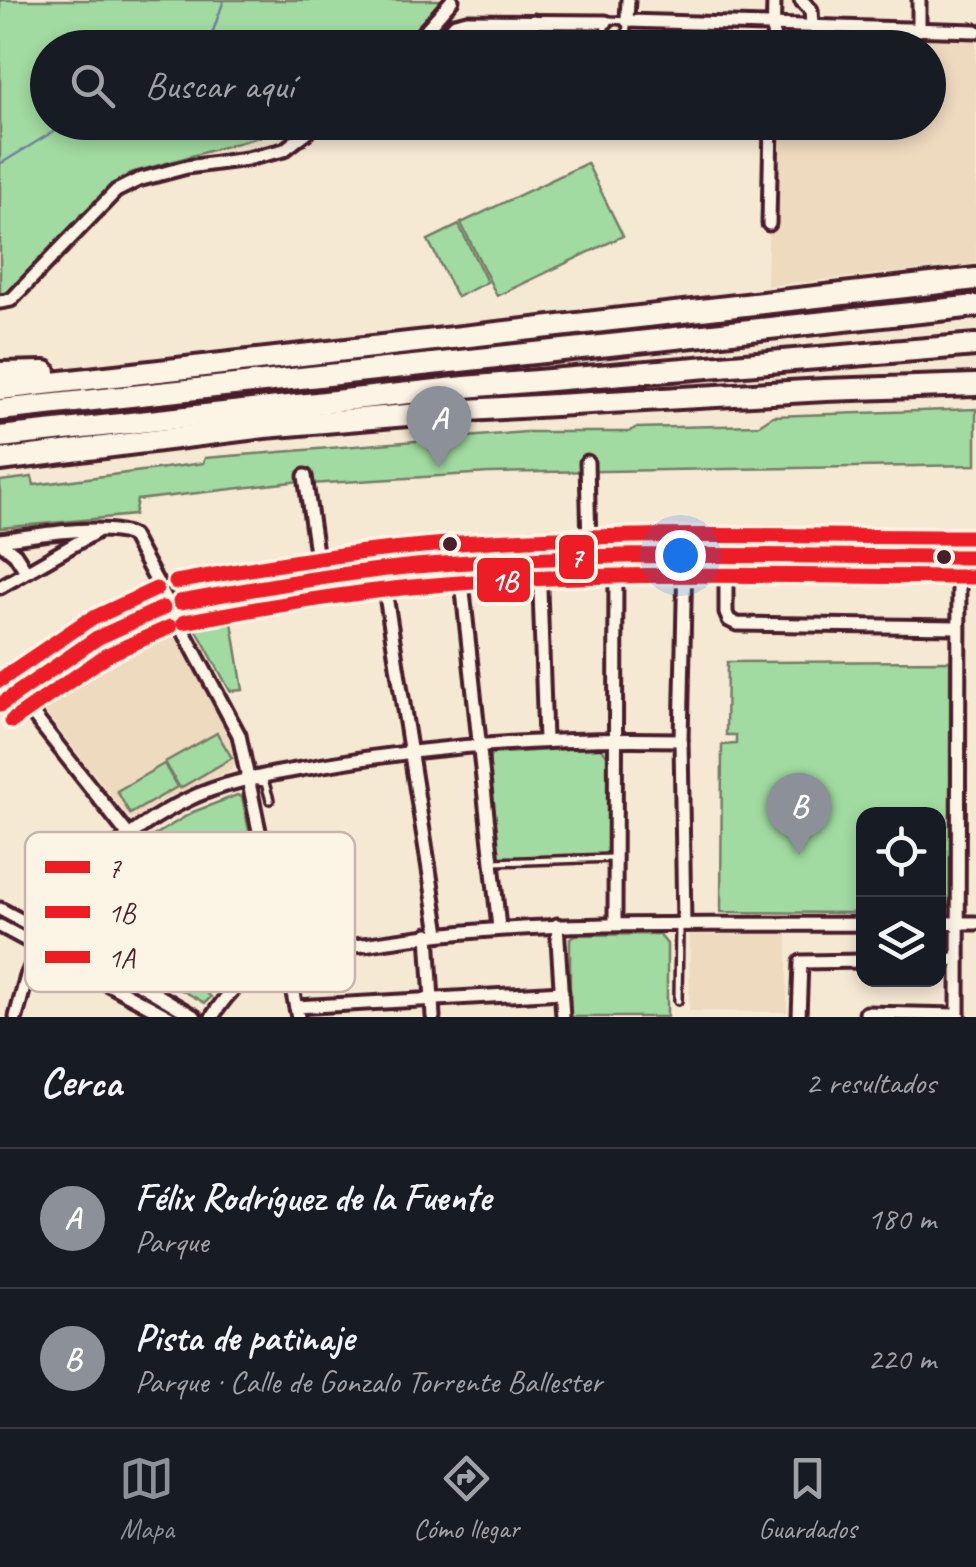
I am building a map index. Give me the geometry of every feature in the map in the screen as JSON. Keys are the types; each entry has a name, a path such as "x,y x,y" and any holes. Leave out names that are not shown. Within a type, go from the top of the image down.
{"highway":[{"path":"0,389 976,280"},
{"path":"606,320 976,305"},
{"path":"0,410 976,305"},
{"path":"0,436 465,386 976,345"},
{"path":"467,410 628,386 843,365 896,352"},
{"path":"0,373 257,360"},
{"path":"0,460 264,427 467,410 976,384"},
{"path":"825,390 976,394"}],"street":[{"path":"426,30 452,0"},
{"path":"628,0 627,21 918,30 919,0"},
{"path":"774,0 774,30"},
{"path":"801,0 811,10 812,26"},
{"path":"450,30 455,24 490,20 606,22"},
{"path":"532,30 534,21"},
{"path":"946,30 976,31"},
{"path":"0,302 12,300 116,192 138,180 188,167 284,150 297,140"},
{"path":"769,224 771,140"},
{"path":"588,462 589,544"},
{"path":"305,476 318,566"},
{"path":"0,541 69,531 123,530 132,536 164,603"},
{"path":"0,587 97,532"},
{"path":"0,541 16,554 26,571"},
{"path":"178,608 233,592 460,562 616,557 976,557"},
{"path":"616,557 616,923"},
{"path":"681,924 685,557"},
{"path":"726,557 726,613 737,624 956,627"},
{"path":"866,1013 958,1016 959,557"},
{"path":"539,558 546,740"},
{"path":"460,562 498,928"},
{"path":"382,570 434,934 433,1017"},
{"path":"0,705 63,656 174,597 233,719 259,832"},
{"path":"16,692 125,832"},
{"path":"134,832 188,799 248,781 410,752 546,740 681,740"},
{"path":"958,740 976,740"},
{"path":"0,909 25,922"},
{"path":"355,947 434,934 557,925 856,924"},
{"path":"946,924 976,924"},
{"path":"557,925 562,1017"},
{"path":"0,926 25,938"},
{"path":"946,960 958,959"},
{"path":"799,1017 801,962 856,961"},
{"path":"16,1017 25,983"},
{"path":"124,992 169,1017"},
{"path":"151,992 195,1017"},
{"path":"212,1017 232,992"},
{"path":"297,1012 562,992"}],"lane":[{"path":"605,30 606,22 627,21 627,30"},
{"path":"248,781 265,783 270,800"},
{"path":"490,862 616,858"},
{"path":"678,1001 681,924"}],"shaded area":[{"path":"774,25 942,30 774,30"},
{"path":"946,30 976,31 976,264 767,286 771,140 946,140"},
{"path":"157,620 167,622 226,727 235,762 231,771 163,800 136,819 129,818 32,696 33,691 70,662"},
{"path":"787,934 787,1012 689,1011 690,935"}],"green space":[{"path":"0,0 443,0 414,30 30,30 30,140 248,140 130,173 0,308"},
{"path":"587,163 623,236 497,296 461,223"},
{"path":"459,225 487,282 457,297 428,240"},
{"path":"976,409 976,465 489,473 310,484 301,481 137,500 134,515 0,528 0,481 32,477 34,485 203,463 205,458 526,432 629,432 635,428 759,425 773,416"},
{"path":"201,610 202,615 230,610 243,690 230,691 195,627"},
{"path":"950,661 950,900 946,911 946,807 856,807 856,913 721,912 722,745 736,744 736,735 726,735 727,662"},
{"path":"217,733 232,758 180,788 165,762"},
{"path":"595,747 607,755 608,854 499,858 491,754"},
{"path":"164,764 177,787 130,814 117,791"},
{"path":"237,795 242,797 249,832 160,832 193,812"},
{"path":"659,934 667,944 667,1017 570,1017 570,938"},
{"path":"185,992 208,992 211,997 205,1003"}],"waterway":[{"path":"213,30 224,0"},
{"path":"0,164 39,140"}],"transit line":[{"name":"1A","path":"176,582 361,552 492,541 700,536 976,537"},
{"name":"7","path":"180,602 366,572 497,560 702,555 976,557"},
{"name":"1B","path":"184,622 363,592 561,577 976,577"},
{"name":"1A","path":"0,680 87,621 156,589"},
{"name":"7","path":"0,705 97,638 163,608"},
{"name":"1B","path":"12,721 107,655 170,627"}],"place":[{"name":"Félix Rodríguez de la Fuente","path":"439,468"},
{"name":"Pista de patinaje","path":"799,855"}]}
